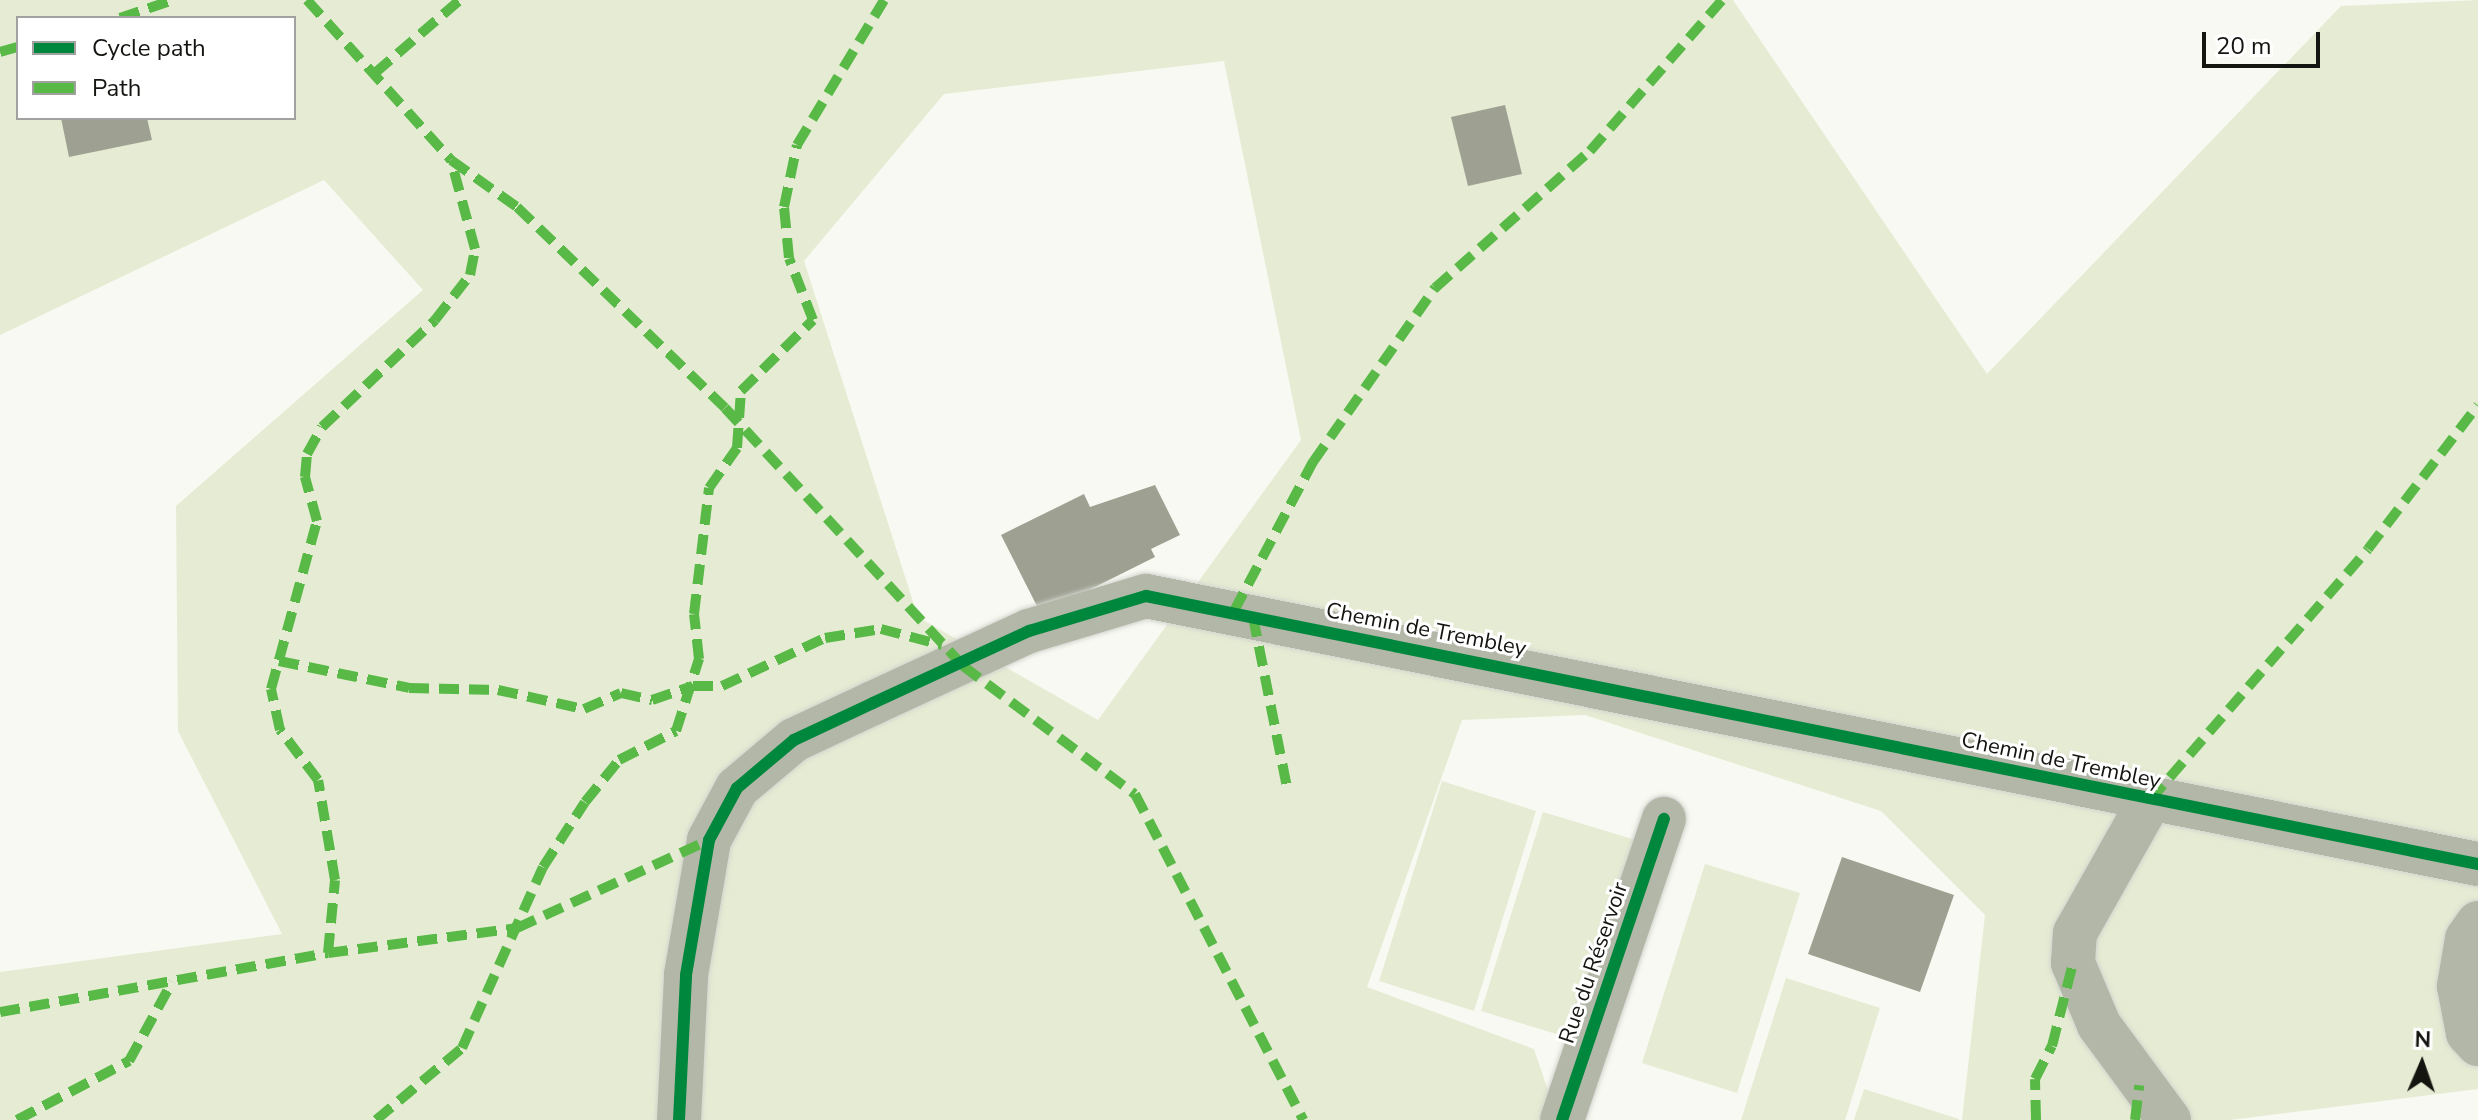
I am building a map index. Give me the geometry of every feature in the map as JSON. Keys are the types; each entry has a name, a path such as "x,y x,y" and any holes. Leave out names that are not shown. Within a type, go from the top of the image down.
{"street":[{"name":"Chemin de Trembley","path":"679,1120 686,975 709,840 737,788 794,740 860,709 1029,631 1146,596 2478,864"},
{"path":"2150,800 2085,912 2073,963 2099,1025 2169,1120"},
{"name":"Rue du Réservoir","path":"1562,1120 1664,819"},
{"path":"2478,923 2467,939 2459,986 2468,1033 2478,1044"}],"green space":[{"path":"0,0 1733,0 1987,374 2341,6 2478,0 2478,1089 2230,1120 1962,1120 1985,915 1881,811 1585,715 1462,720 1367,987 1534,1049 1558,1120 0,1120 0,972 282,934 178,731 176,506 423,290 324,180 0,335","holes":["1224,61 1301,440 1098,720 918,617 804,261 944,94"]},
{"path":"1442,781 1536,811 1474,1011 1379,981"},
{"path":"1543,812 1639,841 1576,1040 1481,1011"},
{"path":"1705,864 1800,893 1737,1093 1642,1063"},
{"path":"1786,978 1880,1008 1845,1120 1741,1120"},
{"path":"1864,1089 1959,1119 1959,1120 1854,1120"}],"building":[{"path":"1505,105 1522,174 1468,186 1451,117"},
{"path":"61,120 147,120 152,140 69,157"},
{"path":"1155,485 1180,535 1151,549 1155,557 1041,614 1001,535 1084,494 1090,507"},
{"path":"1842,857 1954,895 1920,992 1808,954"}],"marked path":[{"path":"126,16 173,0"},
{"path":"307,0 451,160 517,207 725,408 963,666 1135,794 1303,1120"},
{"path":"375,73 460,0"},
{"path":"376,1120 462,1048 543,867 585,802 619,760 676,731 699,659 694,614 709,488 737,448 741,391 813,320 789,258 784,207 797,145 884,0"},
{"path":"1234,611 1313,462 1435,288 1590,151 1722,0"},
{"path":"0,52 16,48"},
{"path":"0,1012 328,953 335,880 318,780 280,730 271,689 317,521 305,477 307,454 322,427 435,320 470,275 475,249 451,160"},
{"path":"2150,800 2368,549 2478,405"},
{"path":"1253,617 1287,787"},
{"path":"279,661 409,688 498,690 584,709 621,693 652,700 693,686 722,686 825,638 881,629 942,645"},
{"path":"328,953 517,928 709,840"},
{"path":"2036,1120 2035,1079 2052,1046 2073,963"},
{"path":"17,1120 129,1061 172,982"},
{"path":"2135,1120 2139,1085"}],"cycle path":[{"path":"679,1120 686,975 709,840 737,788 794,740 1029,631 1146,596 2478,864"},
{"path":"1562,1120 1664,819"}]}
